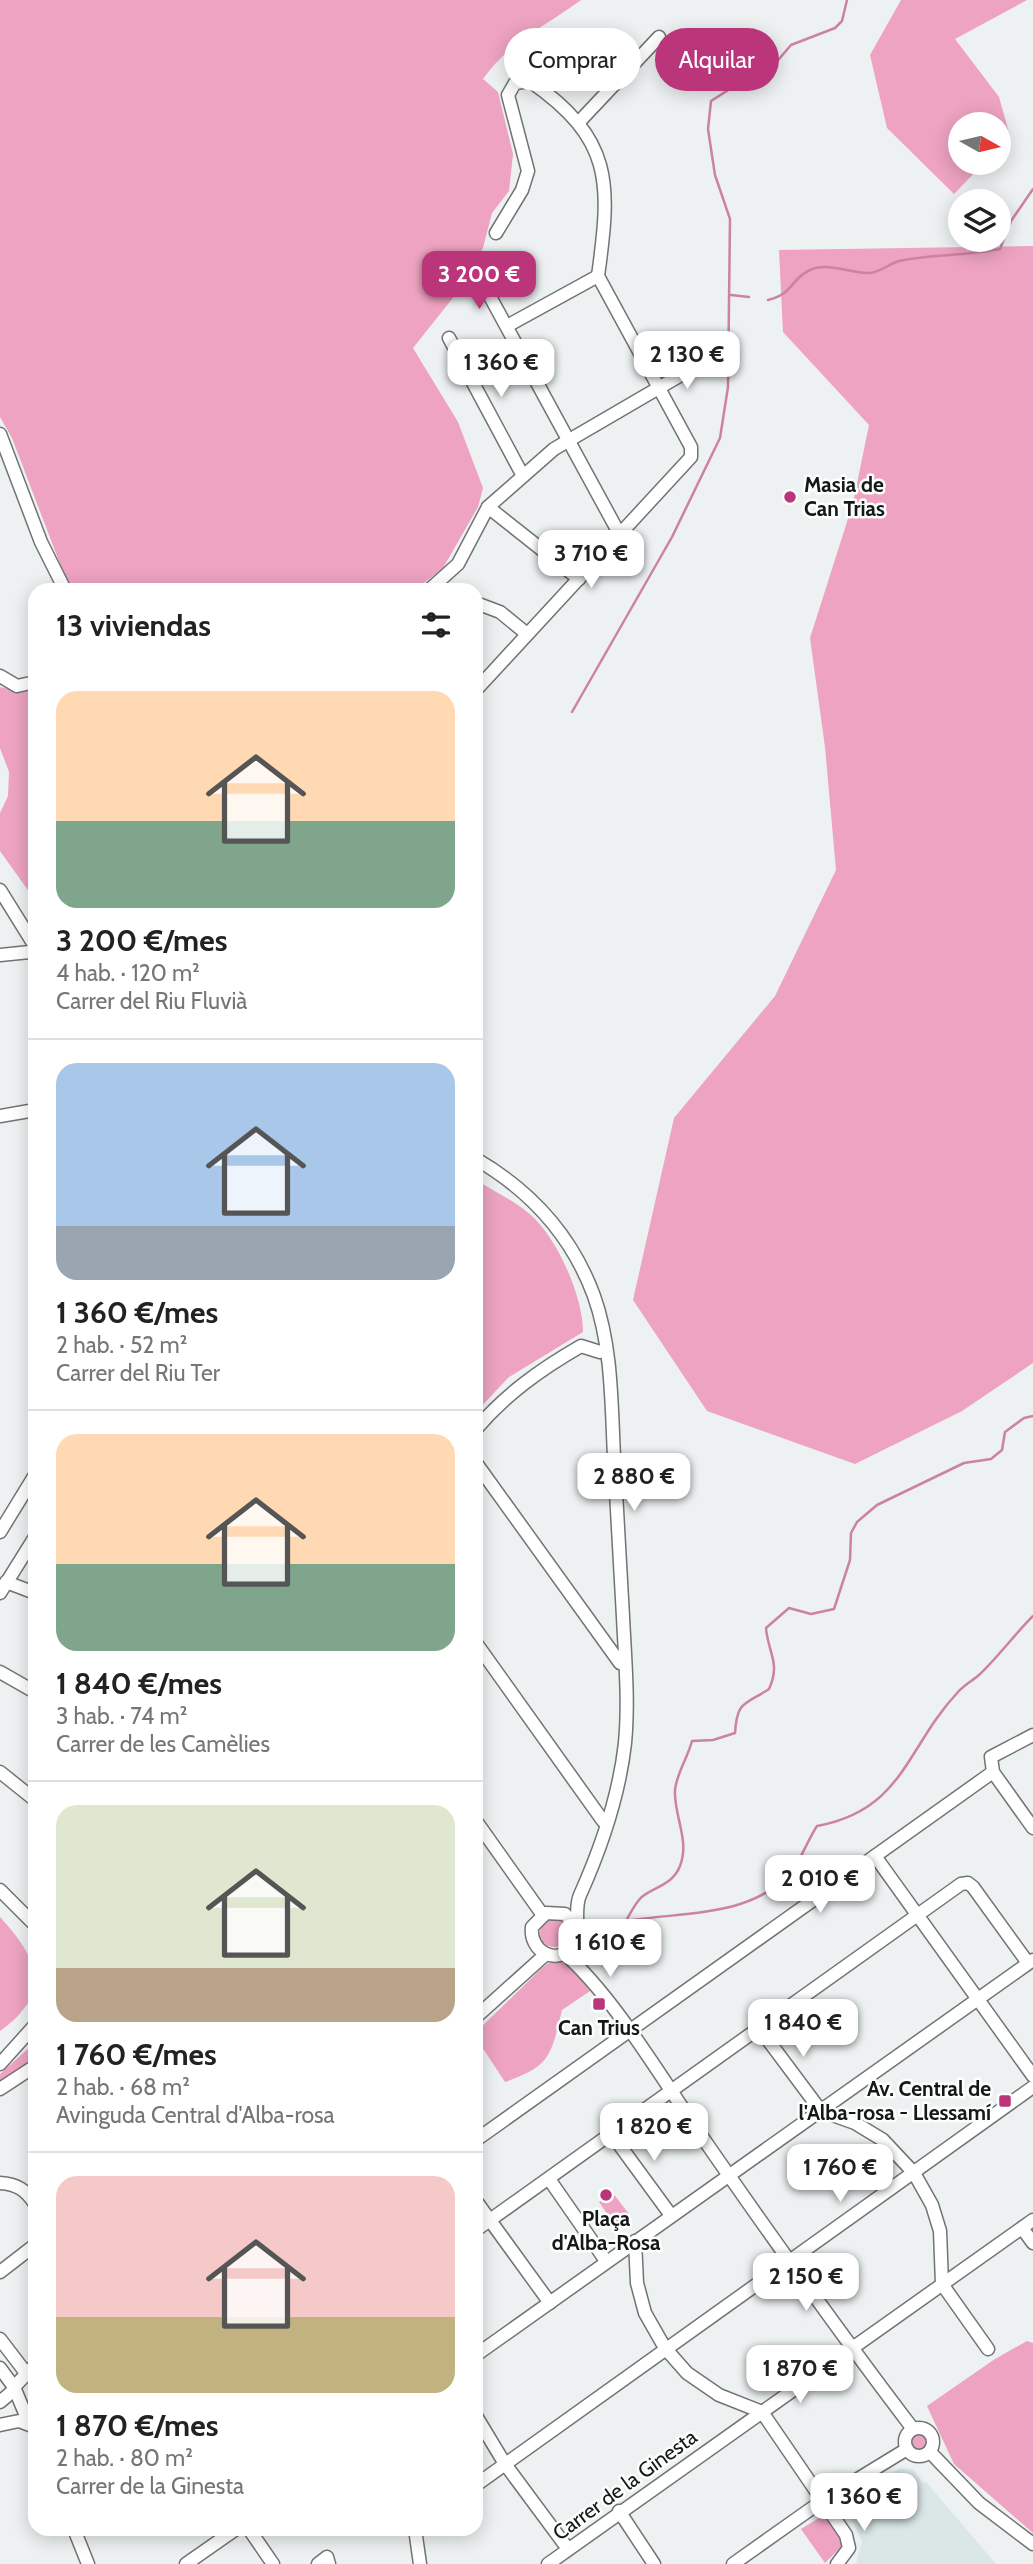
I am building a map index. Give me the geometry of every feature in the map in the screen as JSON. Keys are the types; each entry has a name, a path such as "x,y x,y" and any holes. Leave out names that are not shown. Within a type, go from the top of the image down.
{"street":[{"path":"579,122 655,41"},
{"path":"483,682 691,457 691,447 598,276 606,198 596,152 579,122 530,81 518,81 512,85 508,95 528,171 522,190 496,233"},
{"path":"507,326 598,276"},
{"path":"481,280 620,535"},
{"path":"449,338 523,476"},
{"path":"437,583 458,564 488,507 523,476 568,439 698,365"},
{"path":"0,434 41,542 62,583"},
{"path":"488,507 579,579"},
{"path":"483,606 500,612 527,634"},
{"path":"0,676 17,685 28,683"},
{"path":"0,890 28,941"},
{"path":"0,955 28,951"},
{"path":"0,1116 28,1111"},
{"path":"483,1164 525,1194 558,1229 590,1286 606,1346 627,1713 615,1799 601,1845 575,1906 575,1941 564,1953 546,1955 483,2011"},
{"path":"483,1170 529,1205 563,1246 586,1291 600,1352 620,1663 620,1733 614,1780 603,1821 572,1896 549,1913 531,1932 535,1945 546,1955"},
{"path":"483,1422 508,1395 556,1360 581,1346 600,1352"},
{"path":"483,1473 620,1663"},
{"path":"0,1532 28,1486"},
{"path":"28,1548 3,1588 28,1591"},
{"path":"483,1653 603,1821"},
{"path":"0,1672 28,1688"},
{"path":"1033,1735 991,1757 993,1772 1033,1828"},
{"path":"0,1772 28,1794"},
{"path":"483,2135 993,1772"},
{"path":"483,1830 549,1913 565,1914 575,1926"},
{"path":"875,1856 1033,2076"},
{"path":"483,2225 961,1884 968,1883 1030,1961 821,2111 670,2214 483,2350"},
{"path":"0,1890 28,1918"},
{"path":"564,1953 581,1967 628,2031 851,2348 913,2429"},
{"path":"759,2028 821,2111 855,2123 883,2140 914,2173 932,2205 940,2231 942,2284 988,2349"},
{"path":"0,2064 28,2033"},
{"path":"0,2090 28,2075"},
{"path":"483,2480 1033,2087"},
{"path":"610,2132 670,2214"},
{"path":"549,2179 606,2262"},
{"path":"0,2183 15,2184 28,2196"},
{"path":"483,2210 550,2303"},
{"name":"Carrer de la Ginesta","path":"548,2564 1033,2220"},
{"path":"1022,2228 1033,2243"},
{"path":"635,2241 640,2293 645,2313 665,2348 687,2373 719,2395 762,2412 849,2542 847,2553 837,2564"},
{"path":"0,2272 28,2250"},
{"path":"0,2339 28,2369"},
{"path":"0,2368 9,2391 28,2422"},
{"path":"9,2391 28,2375"},
{"path":"0,2425 13,2421 28,2427"},
{"path":"483,2428 505,2464 568,2549"},
{"path":"922,2428 931,2434 934,2443 930,2452 918,2456 907,2449 906,2436 913,2429 922,2428"},
{"path":"733,2564 822,2501 907,2449"},
{"path":"930,2452 979,2503 1033,2544"},
{"path":"620,2511 654,2564"},
{"path":"77,2536 89,2564"},
{"path":"186,2564 226,2536"},
{"path":"254,2536 273,2564"},
{"path":"417,2536 421,2564"},
{"path":"318,2564 327,2557 328,2564"}],"shaded area":[{"path":"0,0 581,0 539,28 504,28 504,55 483,79 498,92 513,154 509,191 492,213 483,248 452,299 413,348 458,422 483,488 478,507 443,568 424,583 67,583 12,438 0,417"},
{"path":"901,0 1027,0 955,39 999,97 1003,112 948,112 948,175 972,175 959,189 949,189 887,128 870,55"},
{"path":"1011,246 1033,246 1033,1363 962,1411 855,1464 707,1411 633,1300 674,1118 775,996 836,870 825,747 810,638 853,503 869,425 783,332 779,250 948,247 948,252 1011,252"},
{"path":"0,687 22,692 28,691 28,890 0,851 0,813 8,796 9,772 0,748"},
{"path":"483,1184 528,1213 550,1238 576,1292 582,1319 583,1332 509,1377 483,1405"},
{"path":"0,1917 28,1955 28,2003 17,2017 0,2031"},
{"path":"554,1919 564,1923 568,1933 564,1943 554,1947 544,1943 540,1933 544,1923"},
{"path":"566,1960 590,1991 562,2010 547,2057 532,2070 505,2082 483,2049 483,2025 551,1961"},
{"path":"28,2049 28,2064 0,2086 0,2074"},
{"path":"612,2192 629,2214 615,2225 599,2202"},
{"path":"1027,2341 1033,2343 1033,2533 954,2464 927,2406 995,2359"},
{"path":"920,2433 927,2436 930,2443 927,2450 920,2453 913,2450 910,2443 913,2436"},
{"path":"900,2468 913,2470 923,2483 926,2482 996,2564 856,2564 862,2541 845,2507"},
{"path":"827,2513 842,2534 843,2545 825,2563 801,2529"}],"waterway":[{"path":"572,712 672,537 720,438 728,387 730,219 715,175 708,129 711,101 733,87 768,72 791,45 835,28 842,21 847,0"},
{"path":"768,300 783,294 804,274 817,268 831,267 869,273 899,261 1000,249 1011,221 1033,189"},
{"path":"731,295 749,297"},
{"path":"623,1927 640,1898 669,1881 680,1866 683,1838 675,1791 692,1741 713,1740 735,1733 740,1709 769,1689 774,1665 766,1628 789,1608 811,1614 834,1609 850,1560 851,1533 857,1522 877,1505 964,1463 991,1459 1002,1450 1005,1432 1024,1418 1033,1416"},
{"path":"624,1926 633,1920 734,1906 770,1890 791,1872 817,1826 846,1818 868,1806 886,1791 901,1774 958,1692 986,1668 1033,1616"}],"place":[{"name":"Masia de Can Trias","path":"790,497"},
{"name":"Can Trius","path":"599,2004"},
{"name":"Av. Central de l'Alba-rosa - Llessamí","path":"1005,2101"},
{"name":"Plaça d'Alba-Rosa","path":"606,2195"}]}
